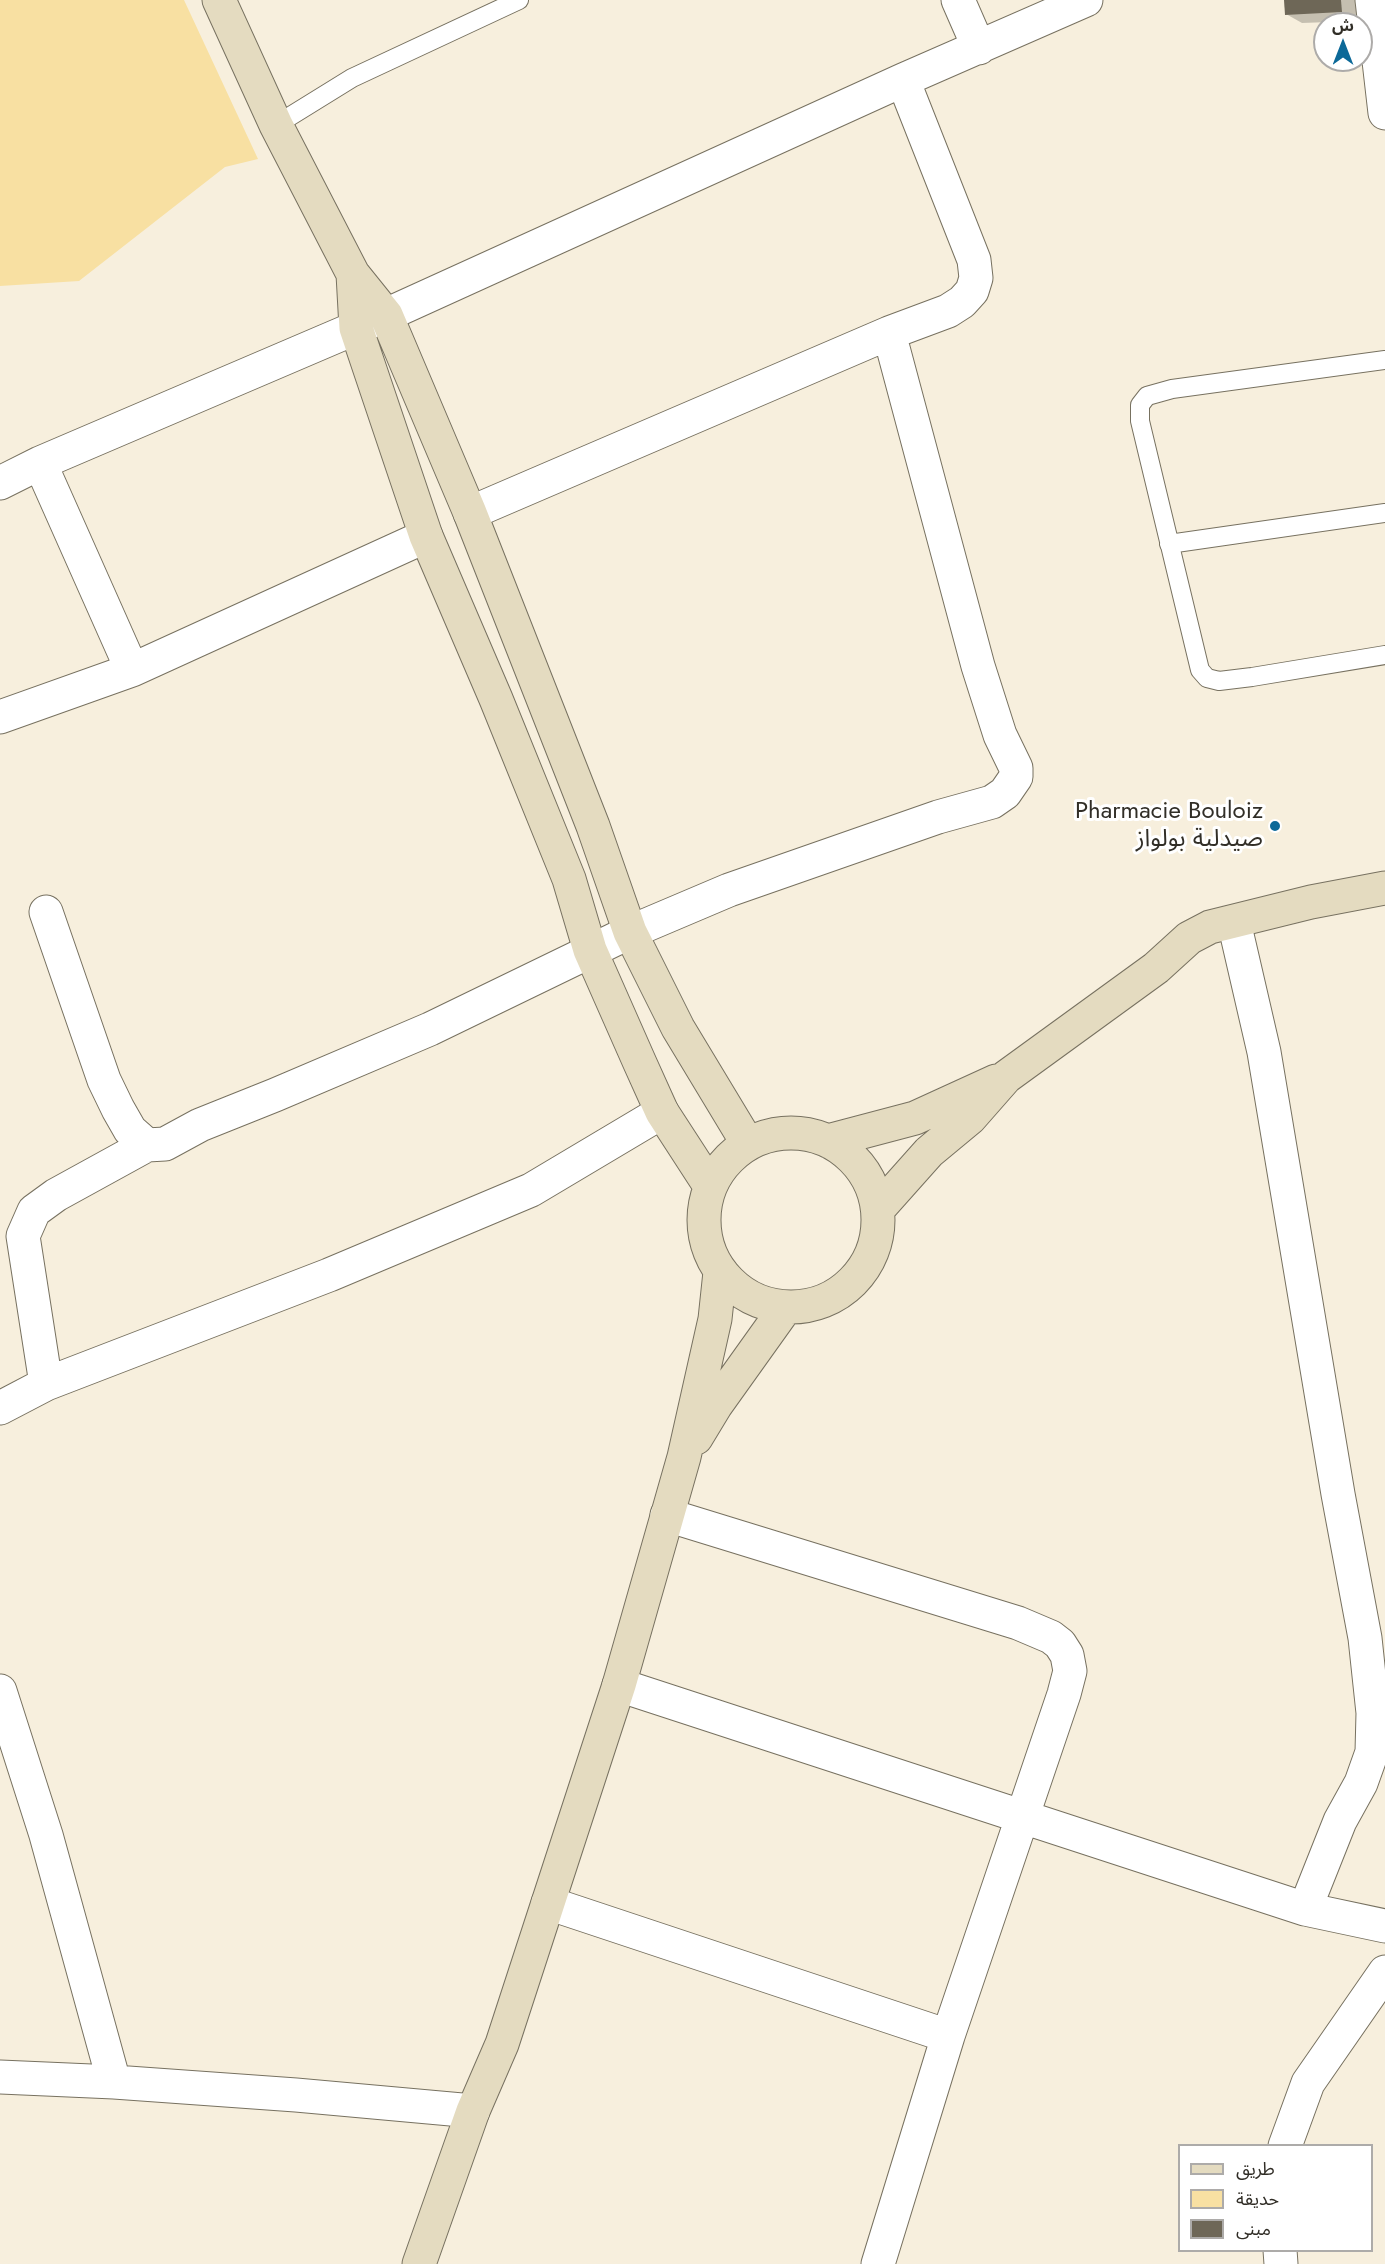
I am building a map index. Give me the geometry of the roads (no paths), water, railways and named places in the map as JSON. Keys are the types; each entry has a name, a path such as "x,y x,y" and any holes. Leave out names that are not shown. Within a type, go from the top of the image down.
{"street":[{"path":"219,0 276,124 353,274 386,315 470,513 593,826 630,932 678,1028 748,1144"},
{"path":"958,0 979,48"},
{"path":"0,483 40,463 386,315 903,80 1086,0"},
{"path":"1372,0 1385,112"},
{"path":"470,513 888,333 948,311 962,302 972,291 976,278 974,260 903,80"},
{"path":"353,274 356,328 426,536 496,699 569,879 590,950 662,1112 710,1186"},
{"path":"46,1384 23,1236 34,1211 56,1195 147,1145 165,1143 200,1125 430,1029 590,950 729,890 938,817 992,802 1005,793 1016,777 1016,768 1000,735 978,666 888,333"},
{"path":"40,463 132,670"},
{"path":"0,717 132,670 426,536"},
{"path":"828,1140 915,1118 1006,1077 1156,968 1189,938 1210,927 1311,902 1385,889"},
{"path":"46,912 104,1080 130,1130 147,1145"},
{"path":"1234,922 1264,1052 1338,1494 1365,1638 1373,1713 1372,1752 1361,1783 1340,1821 1305,1909"},
{"path":"880,1207 929,1152 970,1118 1006,1077"},
{"path":"0,1408 46,1384 329,1275 531,1190 662,1112"},
{"path":"801,1133 828,1140 849,1154 867,1175 880,1207 879,1226 873,1252 859,1276 839,1294 814,1305 786,1307 768,1304 750,1297 720,1272 709,1252 704,1231 704,1208 710,1186 726,1162 748,1144 773,1134 801,1133"},
{"path":"419,2264 473,2111 502,2044 619,1684 684,1457 715,1319 720,1272"},
{"path":"684,1457 716,1405 786,1307"},
{"path":"667,1515 990,1613 1044,1633 1060,1644 1070,1665 1068,1682 948,2036 878,2264"},
{"path":"619,1684 1305,1909 1385,1926"},
{"path":"0,1691 46,1835 114,2082"},
{"path":"548,1903 948,2036"},
{"path":"1285,2144 1308,2083 1385,1972"},
{"path":"0,2077 114,2082 296,2095 473,2111"}],"lane":[{"path":"276,124 352,78 519,0"},
{"path":"1385,360 1172,389 1147,396 1140,405 1140,421 1169,544 1200,670 1207,678 1219,681 1252,677 1385,655"},
{"path":"1169,544 1385,513"}],"place":[{"name":"Pharmacie Bouloiz صيدلية بولواز","path":"1275,826"}]}
